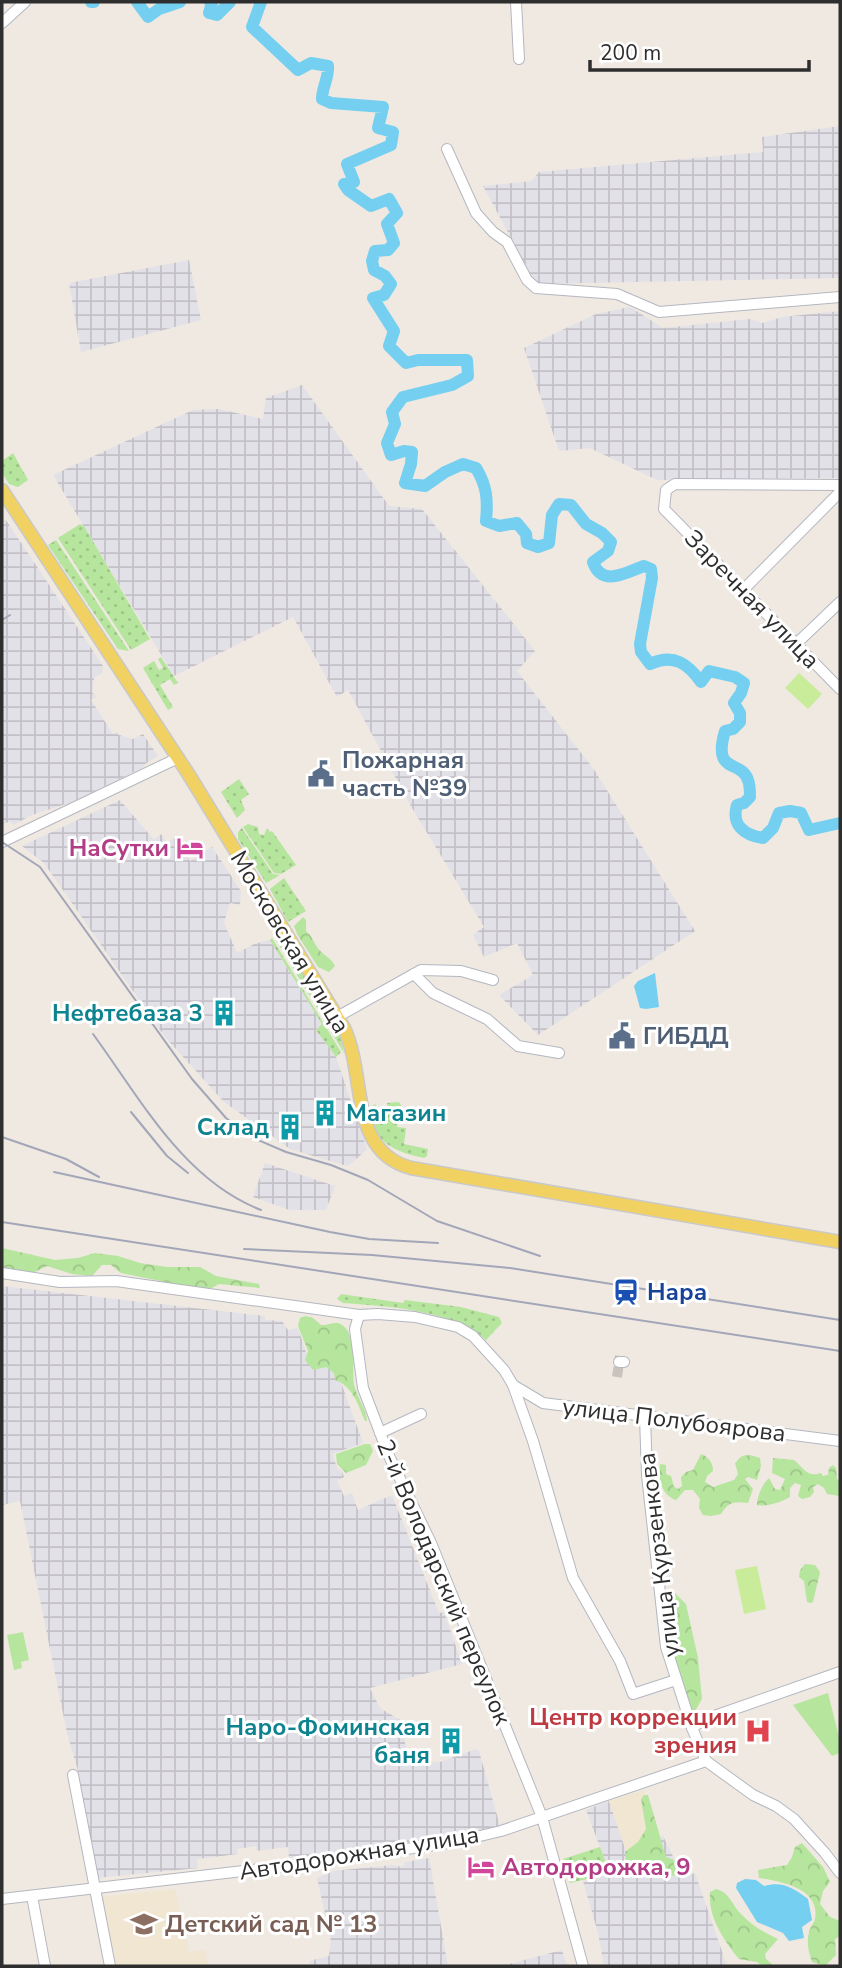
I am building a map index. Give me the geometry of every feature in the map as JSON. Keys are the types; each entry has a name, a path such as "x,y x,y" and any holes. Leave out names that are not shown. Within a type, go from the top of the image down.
{"main road":[{"name":"Московская улица","path":"2,490 178,758 337,1017 354,1052 363,1113 369,1136 380,1153 395,1163 432,1172 840,1242"}],"street":[{"path":"2,23 24,2"},
{"path":"516,2 519,59"},
{"path":"447,149 476,213 493,232 508,242 527,280 536,288 617,294 659,312 840,297"},
{"name":"Заречная улица","path":"840,485 675,484 666,490 664,509 840,690"},
{"path":"743,590 840,492"},
{"path":"796,644 840,603"},
{"path":"2,842 178,758"},
{"path":"337,1017 421,970 461,971 492,980"},
{"path":"414,974 433,993 487,1019 519,1046 559,1053"},
{"path":"2,1273 60,1282 116,1281 359,1315 415,1317 458,1327 473,1336 504,1370 513,1385 533,1441 573,1578 620,1661 633,1694 676,1680"},
{"name":"2-й Володарский переулок","path":"359,1315 355,1329 363,1388 380,1433 431,1543 542,1818 583,1966"},
{"name":"улица Полубоярова","path":"513,1385 543,1403 840,1441"},
{"path":"380,1433 421,1414"},
{"name":"улица Курзенкова","path":"645,1417 647,1475 666,1647 691,1728 706,1761 752,1795 776,1806 794,1819 840,1873"},
{"path":"691,1728 702,1720 840,1672"},
{"name":"Автодорожная улица","path":"2,1899 398,1852 455,1842 542,1818 706,1761"},
{"path":"73,1775 110,1966"},
{"path":"32,1896 45,1966"}],"shaded area":[{"path":"840,126 840,278 536,284 483,186 532,181 539,172 763,152 762,137"},
{"path":"189,260 201,320 81,352 69,283"},
{"path":"630,307 663,328 749,319 763,323 782,317 840,311 840,478 657,480 590,448 559,451 524,348 596,314"},
{"path":"302,385 389,506 422,509 535,651 517,671 593,768 695,931 538,1035 499,995 533,975 517,943 484,957 473,935 484,927 412,808 348,690 337,697 293,617 174,676 53,475 193,410 219,409 263,419 266,398"},
{"path":"2,520 6,520 103,666 102,673 94,678 92,692 96,697 91,700 113,734 117,732 133,739 143,734 158,756 144,767 72,802 32,815 13,825 10,821 2,825"},
{"path":"120,800 154,840 161,834 167,843 174,838 190,861 212,847 241,891 240,905 230,903 224,923 237,953 254,944 270,940 322,1024 316,1030 336,1057 367,1149 352,1163 347,1166 290,1149 224,1102 165,1037 44,863 22,846"},
{"path":"265,1163 335,1186 326,1210 289,1210 253,1197"},
{"path":"2,1286 265,1316 265,1320 282,1321 288,1330 298,1328 309,1361 330,1352 363,1443 332,1454 344,1477 337,1481 344,1496 352,1493 358,1510 392,1495 439,1613 444,1612 462,1664 370,1688 380,1708 400,1720 409,1761 440,1762 476,1749 479,1751 500,1826 390,1847 306,1858 289,1858 288,1847 257,1851 256,1846 237,1849 238,1854 197,1859 198,1868 96,1878 78,1771 67,1733 20,1501 2,1505"},
{"path":"644,1790 658,1838 627,1854 609,1801"},
{"path":"609,1801 627,1854 663,1836 683,1877 695,1873 727,1966 604,1966 583,1881 600,1876 606,1863 586,1810"},
{"path":"429,1858 448,1966 310,1966 309,1961 329,1956 331,1941 317,1878 333,1871 393,1865 401,1867 405,1862"},
{"name":"Детский сад № 13","path":"175,1889 189,1952 205,1950 208,1966 114,1966 101,1897"},
{"path":"562,1950 567,1966 502,1966 520,1961"}],"green space":[{"path":"13,453 28,480 18,487 9,484 2,473 2,461"},
{"path":"80,524 84,526 150,639 131,650 58,538"},
{"path":"56,540 129,651 118,649 48,545"},
{"path":"161,657 178,683 174,685 170,679 160,685 173,707 168,710 143,668 154,661 159,670 163,668 158,659"},
{"path":"799,673 822,694 808,709 785,688"},
{"path":"239,779 249,794 241,800 245,810 237,818 221,792"},
{"path":"248,824 258,827 259,834 264,835 267,828 272,831 296,865 281,874 274,873 243,827"},
{"path":"242,828 273,874 280,875 266,883 238,839 238,832"},
{"path":"284,878 306,911 288,922 270,889"},
{"path":"303,917 306,920 306,931 319,950 335,966 329,972 318,967 297,934 294,926"},
{"path":"280,935 340,1035 344,1053 275,938"},
{"path":"272,938 341,1052 336,1057 316,1030 322,1024 270,940"},
{"path":"399,1102 401,1105 397,1127 406,1128 404,1144 428,1149 424,1158 394,1148 380,1137 375,1129 371,1107 375,1104 382,1115 388,1114 387,1103"},
{"path":"2,1248 55,1260 95,1253 167,1267 200,1267 216,1276 259,1284 260,1288 219,1284 212,1288 195,1288 121,1273 111,1265 102,1265 92,1276 72,1274 47,1266 33,1273 2,1267"},
{"path":"341,1294 403,1303 405,1300 461,1307 499,1317 502,1323 486,1340 457,1322 418,1311 343,1303 337,1299"},
{"path":"306,1316 321,1325 337,1323 347,1330 352,1344 354,1385 367,1421 351,1391 335,1380 334,1373 326,1367 313,1370 305,1360 308,1351 298,1326 300,1318"},
{"path":"370,1444 373,1451 366,1465 346,1473 337,1464 336,1454"},
{"path":"701,1454 712,1465 713,1471 705,1482 713,1487 734,1480 738,1474 735,1463 742,1456 760,1458 757,1480 748,1477 745,1479 753,1489 748,1503 732,1503 721,1514 711,1516 703,1515 699,1508 700,1499 693,1490 685,1490 676,1500 667,1494 660,1480 660,1464 666,1465 666,1474 671,1476 674,1487 678,1489 682,1486 681,1477 693,1470"},
{"path":"773,1458 794,1460 809,1473 821,1473 823,1476 828,1475 829,1468 833,1465 840,1482 840,1496 827,1494 818,1484 813,1487 814,1492 810,1497 802,1499 798,1496 801,1485 795,1483 790,1488 790,1497 774,1504 757,1505 760,1491 769,1478 775,1489 780,1490 785,1479 772,1473"},
{"path":"805,1564 815,1565 820,1572 813,1602 810,1603 807,1602 804,1581 799,1577"},
{"path":"757,1566 766,1609 744,1614 735,1570"},
{"path":"674,1592 686,1604 698,1658 702,1699 695,1711 691,1710 672,1651 678,1624 665,1607 665,1598"},
{"path":"23,1632 29,1660 21,1662 22,1668 14,1670 7,1635"},
{"path":"828,1693 840,1741 840,1753 832,1756 793,1705"},
{"path":"648,1795 666,1857 679,1862 686,1871 678,1876 655,1874 642,1864 626,1860 625,1852 638,1842 646,1829 641,1799"},
{"path":"802,1843 823,1867 830,1882 823,1891 820,1904 830,1917 840,1921 840,1936 835,1939 836,1955 825,1966 812,1962 809,1949 810,1928 815,1919 812,1900 788,1884 759,1878 758,1870 787,1865 795,1847"},
{"path":"600,1847 606,1863 600,1876 570,1883 563,1859"},
{"path":"716,1889 727,1896 748,1921 778,1939 765,1954 766,1959 774,1966 762,1966 757,1962 739,1959 733,1952 714,1920 710,1892"}],"water":[{"path":"655,973 659,1007 640,1008 634,986 638,981"},
{"path":"745,1879 756,1880 764,1886 788,1886 808,1899 812,1920 802,1927 804,1938 789,1941 783,1933 757,1922 736,1888 737,1883"}],"waterway":[{"path":"137,2 148,17 159,9 180,2"},
{"path":"210,2 209,13 217,15 230,2"},
{"path":"261,2 252,27 298,70 311,63 328,66 322,99 331,103 383,107 378,128 393,132 391,145 347,164 354,182 344,184 348,190 371,206 389,199 397,213 387,224 394,243 388,250 375,251 372,261 374,270 385,276 391,284 384,295 373,298 394,331 389,346 406,363 418,360 467,360 468,376 452,385 403,397 392,412 395,424 387,443 391,455 404,451 412,452 405,483 425,486 463,464 476,468 486,493 486,521 499,526 517,523 526,534 527,543 538,547 549,543 552,515 559,504 571,505 586,524 611,542 608,551 593,562 597,570 602,574 616,576 644,566 651,569 652,578 640,644 641,652 650,664 673,660 685,665 701,682 709,671 735,677 744,683 734,703 740,713 740,722 733,729 725,731 722,745 725,760 740,770 749,784 750,797 737,805 736,818 741,828 763,838 773,828 779,813 790,811 801,813 809,830 840,823"}],"tunnel":[{"path":"617,1377 620,1356"}],"railway":[{"path":"2,620 10,615"},
{"path":"2,842 40,867 192,1079 226,1118 251,1137 368,1180 437,1221 540,1256"},
{"path":"93,1034 146,1110 186,1158 208,1179 261,1210"},
{"path":"131,1112 167,1156 188,1173"},
{"path":"2,1137 66,1159 99,1177"},
{"path":"54,1172 330,1232 369,1239 438,1243"},
{"path":"2,1222 840,1351"},
{"path":"244,1249 372,1255 510,1268 840,1320"}],"place":[{"name":"Пожарная часть №39","path":"321,774"},
{"name":"НаСутки","path":"190,848"},
{"name":"Нефтебаза 3","path":"224,1013"},
{"name":"ГИБДД","path":"622,1036"},
{"name":"Магазин","path":"325,1113"},
{"name":"Склад","path":"290,1127"},
{"name":"Нара","path":"626,1292"},
{"name":"Центр коррекции зрения","path":"758,1731"},
{"name":"Наро-Фоминская баня","path":"451,1741"},
{"name":"Автодорожка, 9","path":"481,1867"},
{"name":"Детский сад № 13","path":"144,1924"}]}
